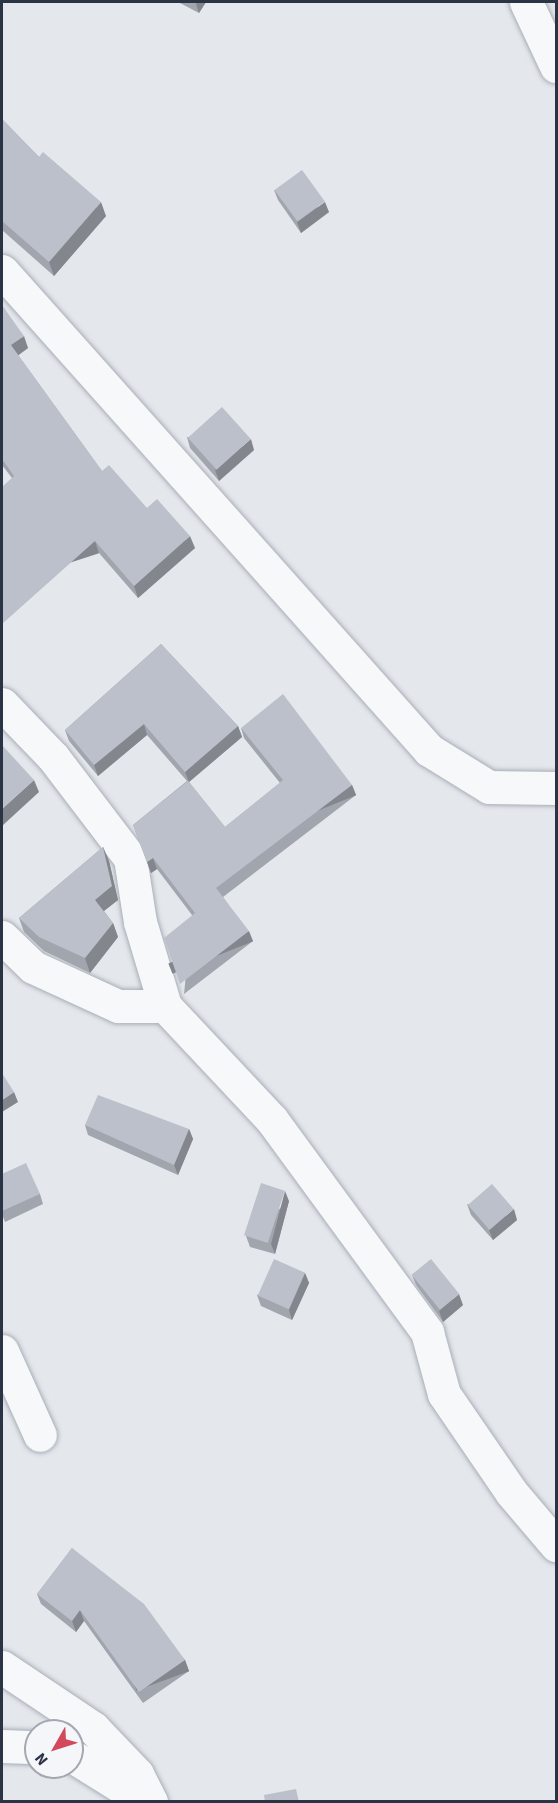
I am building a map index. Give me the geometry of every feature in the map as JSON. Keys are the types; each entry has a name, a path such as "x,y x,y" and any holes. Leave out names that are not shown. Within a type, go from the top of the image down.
{"street":[{"path":"526,2 556,66"},
{"path":"2,271 429,750 489,787 556,788"},
{"path":"2,704 53,758 130,858 140,922 165,1006 272,1120 427,1332 444,1394 511,1491 556,1545"},
{"path":"2,938 33,967 118,1006 165,1006"},
{"path":"2,1351 40,1435"},
{"path":"2,1668 39,1687 93,1728 137,1774 152,1802"},
{"path":"2,1746 24,1747"},
{"path":"84,1763 146,1802"}],"building":[{"path":"2,119 39,157 43,152 101,202 49,262 2,221"},
{"path":"302,170 325,202 297,222 274,190"},
{"path":"2,305 24,336 11,345 102,471 109,465 147,508 157,499 190,536 134,586 95,541 2,624 2,487 14,476 2,459"},
{"path":"222,407 251,439 217,470 188,438"},
{"path":"161,644 238,726 185,772 144,724 94,765 65,730"},
{"path":"283,694 352,785 216,888 249,931 180,984 164,938 195,913 153,858 147,862 133,825 188,781 225,827 283,780 241,728"},
{"path":"2,745 34,780 2,809"},
{"path":"103,847 112,886 95,900 113,923 85,958 39,937 19,918"},
{"path":"2,1073 14,1092 2,1100"},
{"path":"98,1095 189,1129 174,1165 85,1125"},
{"path":"26,1163 40,1194 2,1211 2,1174"},
{"path":"261,1183 285,1191 268,1243 244,1235"},
{"path":"492,1184 514,1209 489,1230 468,1205"},
{"path":"274,1259 305,1273 289,1309 258,1296"},
{"path":"431,1259 459,1294 440,1310 412,1275"},
{"path":"72,1548 144,1604 185,1660 139,1692 80,1610 72,1621 37,1594"},
{"path":"296,1789 299,1802 265,1802 264,1795"}]}
